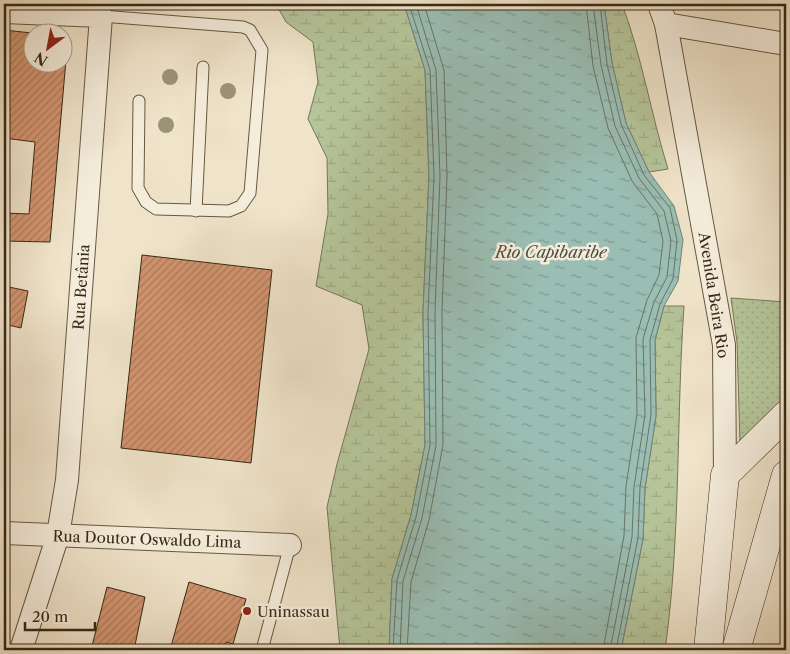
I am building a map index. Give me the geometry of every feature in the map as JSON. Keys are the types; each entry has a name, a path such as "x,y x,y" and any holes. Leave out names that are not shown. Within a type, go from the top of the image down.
{"main road":[{"path":"725,475 786,415"},
{"name":"Avenida Beira Rio","path":"708,650 725,475"},
{"path":"736,650 786,475"}],"street":[{"path":"4,12 101,16"},
{"path":"663,14 786,44"},
{"name":"Avenida Beira Rio","path":"663,14 724,344 725,475"},
{"name":"Rua Betânia","path":"21,650 58,535 67,480 101,16"},
{"name":"Rua Doutor Oswaldo Lima","path":"4,533 290,545"}],"lane":[{"path":"101,16 243,27 250,30 262,50 250,193 241,206 229,211 196,211 156,209 146,202 138,188 139,101"},
{"path":"196,211 203,67"},
{"path":"262,650 290,545"}],"green space":[{"path":"276,4 404,4 425,70 429,176 423,312 425,445 411,515 392,579 389,650 340,650 327,507 369,349 362,305 316,286 328,214 327,158 308,119 318,82 313,42 286,22"},
{"path":"604,4 622,4 635,44 668,169 649,172 626,123 612,63"},
{"path":"731,298 786,302 786,400 740,443 737,342"},
{"path":"664,306 684,306 674,565 665,650 621,650 643,539 645,488 656,416 655,340"}],"water":[{"name":"Rio Capibaribe","path":"404,4 604,4 612,63 626,123 649,172 674,206 683,240 678,281 664,306 655,340 656,416 645,488 643,539 621,650 389,650 392,579 411,515 425,445 423,312 429,176 425,70"}],"building":[{"path":"4,30 22,32 22,72 65,72 50,242 4,241 4,213 29,214 35,142 4,138"},
{"path":"142,255 272,270 251,463 121,448"},
{"path":"4,286 28,291 21,328 4,324"},
{"path":"189,582 246,599 233,644 226,642 223,650 170,650"},
{"path":"107,587 145,597 134,650 91,650"}],"place":[{"name":"Uninassau","path":"247,611"}]}
